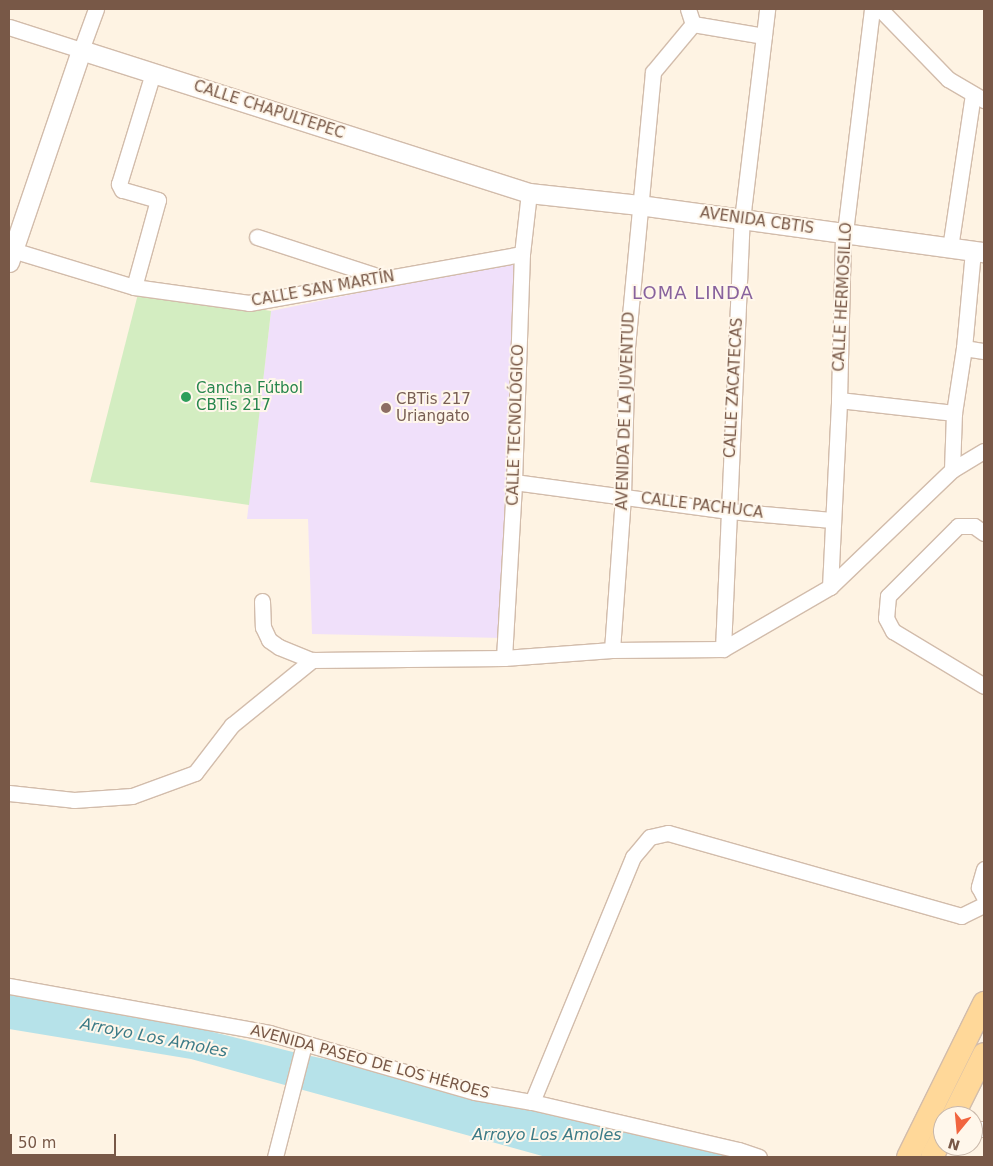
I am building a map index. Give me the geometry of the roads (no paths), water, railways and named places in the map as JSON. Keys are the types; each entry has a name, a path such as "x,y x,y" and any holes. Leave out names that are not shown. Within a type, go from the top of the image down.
{"main road":[{"path":"946,1106 984,1003"},
{"path":"958,1106 984,1054"},
{"path":"908,1157 933,1133"}],"street":[{"path":"10,254 96,9"},
{"path":"688,9 693,24 764,36"},
{"name":"CALLE ZACATECAS","path":"723,649 731,434 742,220 767,9"},
{"name":"CALLE HERMOSILLO","path":"830,587 839,400 843,233 846,224 872,9"},
{"path":"880,9 948,79 979,97 950,248"},
{"name":"AVENIDA DE LA JUVENTUD","path":"612,650 623,496 627,347 653,72 693,24"},
{"name":"CALLE CHAPULTEPEC","path":"9,27 529,193"},
{"path":"134,286 158,200 122,190 119,184 153,73"},
{"name":"AVENIDA CBTIS","path":"529,193 639,205 979,251"},
{"name":"CALLE TECNOLÓGICO","path":"504,658 514,482 522,254 529,193"},
{"path":"257,237 384,279"},
{"path":"952,470 954,414 979,251"},
{"name":"CALLE SAN MARTÍN","path":"10,254 134,286 249,303 522,254"},
{"path":"964,348 984,351"},
{"path":"839,400 954,414"},
{"path":"262,601 263,627 269,640 279,647 312,660 504,658 612,650 723,649 830,587 952,470 984,451"},
{"name":"CALLE PACHUCA","path":"514,482 729,511 832,520"},
{"path":"984,533 974,526 958,526 888,596 886,618 893,631 984,686"},
{"path":"9,793 74,800 132,796 195,773 232,725 312,660"},
{"path":"532,1102 633,857 650,837 668,833 961,916 984,905"},
{"path":"984,870 979,887 984,897"},
{"name":"AVENIDA PASEO DE LOS HÉROES","path":"9,986 269,1033 303,1047 475,1092 532,1102 739,1150 759,1157"},
{"path":"275,1157 303,1047"}],"water":[{"name":"Arroyo Los Amoles","path":"9,992 97,1010 181,1024 301,1054 379,1070 471,1097 745,1157 546,1157 191,1059 9,1029"}],"place":[{"name":"Cancha Fútbol CBTis 217","path":"186,397"},
{"name":"CBTis 217 Uriangato","path":"386,408"}],"district":[{"name":"LOMA LINDA","path":"693,293"}]}
